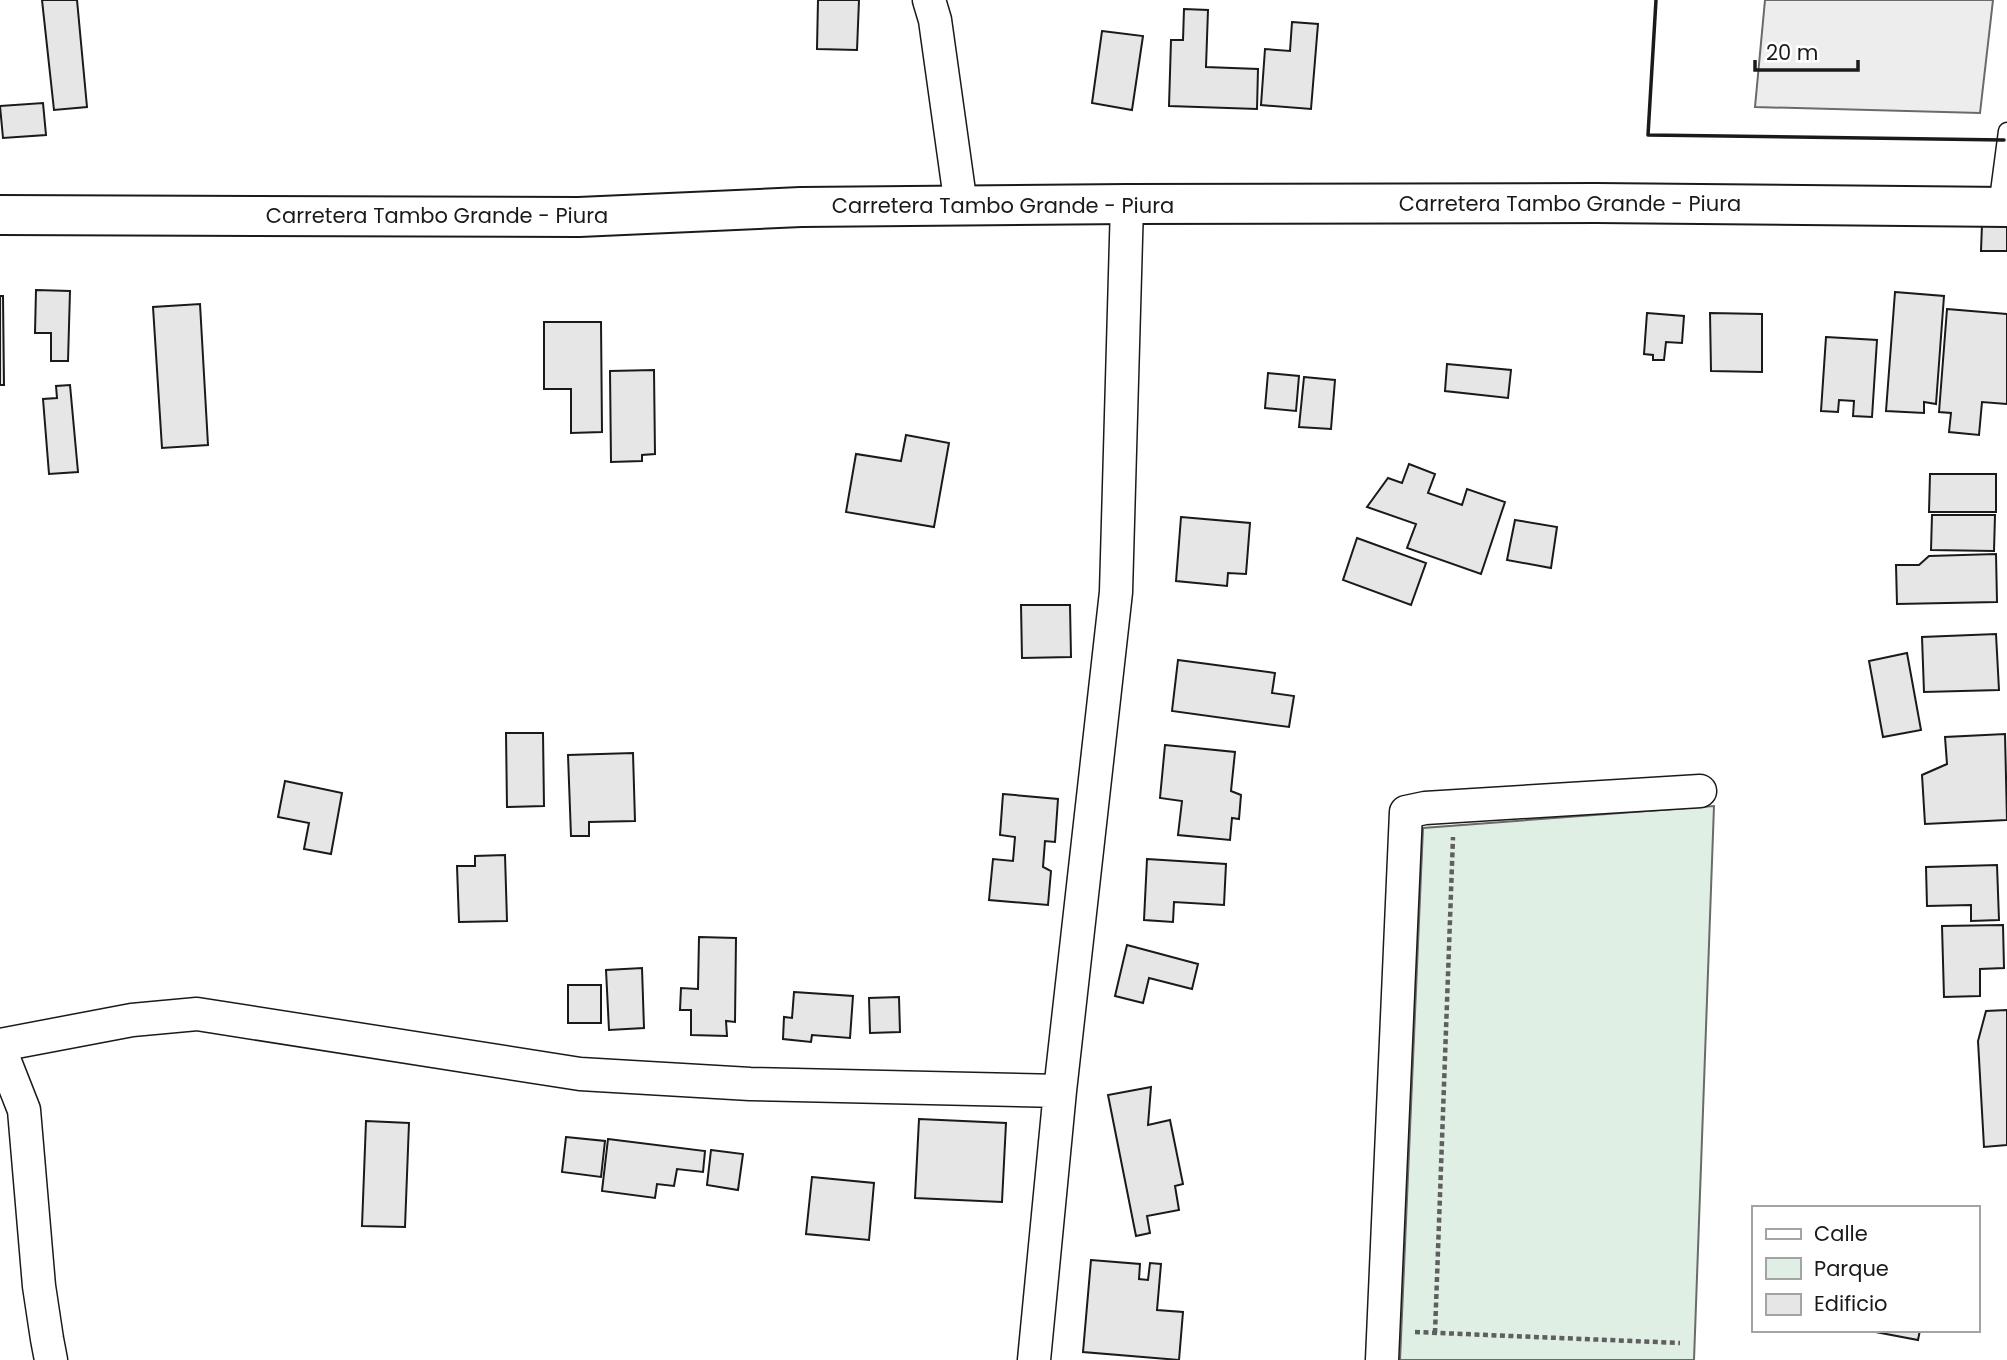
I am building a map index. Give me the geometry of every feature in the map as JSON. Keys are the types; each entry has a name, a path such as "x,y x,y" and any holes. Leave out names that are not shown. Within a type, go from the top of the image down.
{"main road":[{"name":"Carretera Tambo Grande - Piura","path":"0,215 579,217 801,207 1127,204 1610,203 2002,207"}],"street":[{"path":"929,0 935,20 961,206"},
{"path":"1034,1360 1060,1091 1116,592 1127,204"},
{"path":"1382,1345 1406,813 1425,808 1700,791"},
{"path":"51,1360 39,1286 24,1110 0,1047 132,1020 197,1014 580,1074 750,1084 1060,1091"}],"lane":[{"path":"2002,207 2007,131"}],"path":[{"path":"1435,1333 1453,833"},
{"path":"1382,1345 1435,1333 1680,1343"}],"green space":[{"path":"1714,806 1694,1360 1400,1360 1423,828"}],"shaded area":[{"path":"1765,0 1993,0 1980,113 1755,107"}],"building":[{"path":"42,0 77,0 87,107 54,110"},
{"path":"818,0 859,0 857,50 817,49"},
{"path":"1184,9 1208,10 1206,67 1258,69 1257,109 1169,106 1171,40 1183,40"},
{"path":"1292,22 1318,24 1311,109 1261,105 1265,49 1290,51"},
{"path":"1102,31 1143,36 1132,110 1092,103"},
{"path":"43,103 46,135 3,138 0,106"},
{"path":"1982,224 2007,225 2007,251 1981,251"},
{"path":"36,290 70,291 68,361 51,361 51,333 35,333"},
{"path":"1895,292 1944,296 1936,404 1924,402 1924,413 1886,411"},
{"path":"0,296 3,296 4,385 0,385"},
{"path":"200,304 208,445 162,448 153,307"},
{"path":"1947,309 2007,314 2007,404 1982,402 1979,435 1949,432 1951,413 1939,412"},
{"path":"1647,313 1684,316 1682,343 1666,342 1664,360 1653,360 1653,355 1644,354"},
{"path":"1710,313 1762,314 1762,372 1711,371"},
{"path":"544,322 601,322 602,432 571,433 571,389 544,389"},
{"path":"1826,337 1877,340 1872,417 1853,416 1854,401 1839,400 1838,412 1821,411"},
{"path":"1447,364 1511,370 1508,398 1445,391"},
{"path":"654,370 655,454 642,455 642,461 611,462 610,371"},
{"path":"1268,373 1299,376 1296,411 1265,408"},
{"path":"1304,377 1335,380 1331,429 1299,427"},
{"path":"70,385 78,472 49,474 43,399 57,398 56,386"},
{"path":"906,435 949,443 934,527 846,512 856,454 901,461"},
{"path":"1409,464 1435,474 1428,493 1462,505 1467,489 1505,502 1481,574 1407,548 1416,524 1367,507 1388,478 1402,483"},
{"path":"1930,474 1996,474 1996,512 1929,512"},
{"path":"1932,515 1995,515 1994,551 1931,550"},
{"path":"1181,517 1250,523 1246,574 1228,573 1227,586 1176,581"},
{"path":"1515,520 1557,527 1551,568 1507,560"},
{"path":"1357,538 1426,563 1411,605 1343,580"},
{"path":"1996,554 1997,602 1897,604 1896,565 1919,565 1929,556"},
{"path":"1021,605 1070,605 1071,657 1022,658"},
{"path":"1996,634 1999,690 1924,692 1922,637"},
{"path":"1907,653 1921,730 1883,737 1869,661"},
{"path":"1178,660 1275,673 1272,693 1294,696 1289,727 1172,711"},
{"path":"506,733 543,733 544,806 507,807"},
{"path":"2005,734 2007,820 1925,824 1922,775 1947,764 1945,737"},
{"path":"1165,745 1235,752 1231,791 1241,795 1239,819 1232,818 1230,840 1178,835 1182,801 1160,798"},
{"path":"633,753 635,821 589,822 589,836 571,836 568,755"},
{"path":"285,781 342,793 331,854 304,849 309,823 278,817"},
{"path":"1003,794 1058,799 1055,842 1045,841 1043,867 1051,871 1048,905 989,900 993,859 1013,861 1015,837 1000,835"},
{"path":"505,855 507,921 459,922 457,866 475,866 475,856"},
{"path":"1147,859 1226,864 1224,905 1174,902 1173,922 1144,920"},
{"path":"1997,865 1999,920 1971,921 1971,905 1927,906 1926,867"},
{"path":"2003,925 2004,968 1980,969 1980,996 1944,997 1942,926"},
{"path":"699,937 736,938 735,1022 726,1021 727,1036 691,1035 691,1010 680,1010 681,988 698,989"},
{"path":"1127,945 1198,964 1192,989 1149,978 1143,1003 1115,996"},
{"path":"642,968 644,1028 609,1030 606,970"},
{"path":"568,985 601,985 601,1023 568,1023"},
{"path":"794,992 853,996 850,1038 812,1035 811,1042 783,1039 784,1017 792,1018"},
{"path":"899,997 900,1032 870,1033 869,998"},
{"path":"2007,1010 2007,1145 1984,1147 1978,1041 1986,1011"},
{"path":"1151,1087 1148,1125 1170,1120 1183,1184 1175,1186 1179,1210 1147,1216 1150,1233 1136,1236 1108,1095"},
{"path":"919,1119 1006,1123 1002,1202 915,1198"},
{"path":"366,1121 409,1123 405,1227 362,1226"},
{"path":"566,1137 605,1141 601,1177 562,1172"},
{"path":"608,1139 705,1151 703,1172 677,1169 674,1186 657,1184 655,1198 602,1191"},
{"path":"711,1150 743,1154 738,1190 707,1185"},
{"path":"812,1177 874,1183 869,1240 806,1234"},
{"path":"1091,1260 1140,1264 1139,1279 1148,1280 1150,1263 1161,1264 1157,1310 1183,1312 1179,1360 1083,1352"},
{"path":"1876,1332 1920,1332 1918,1340"}],"wall":[{"path":"1656,0 1648,135 2004,140"}]}
